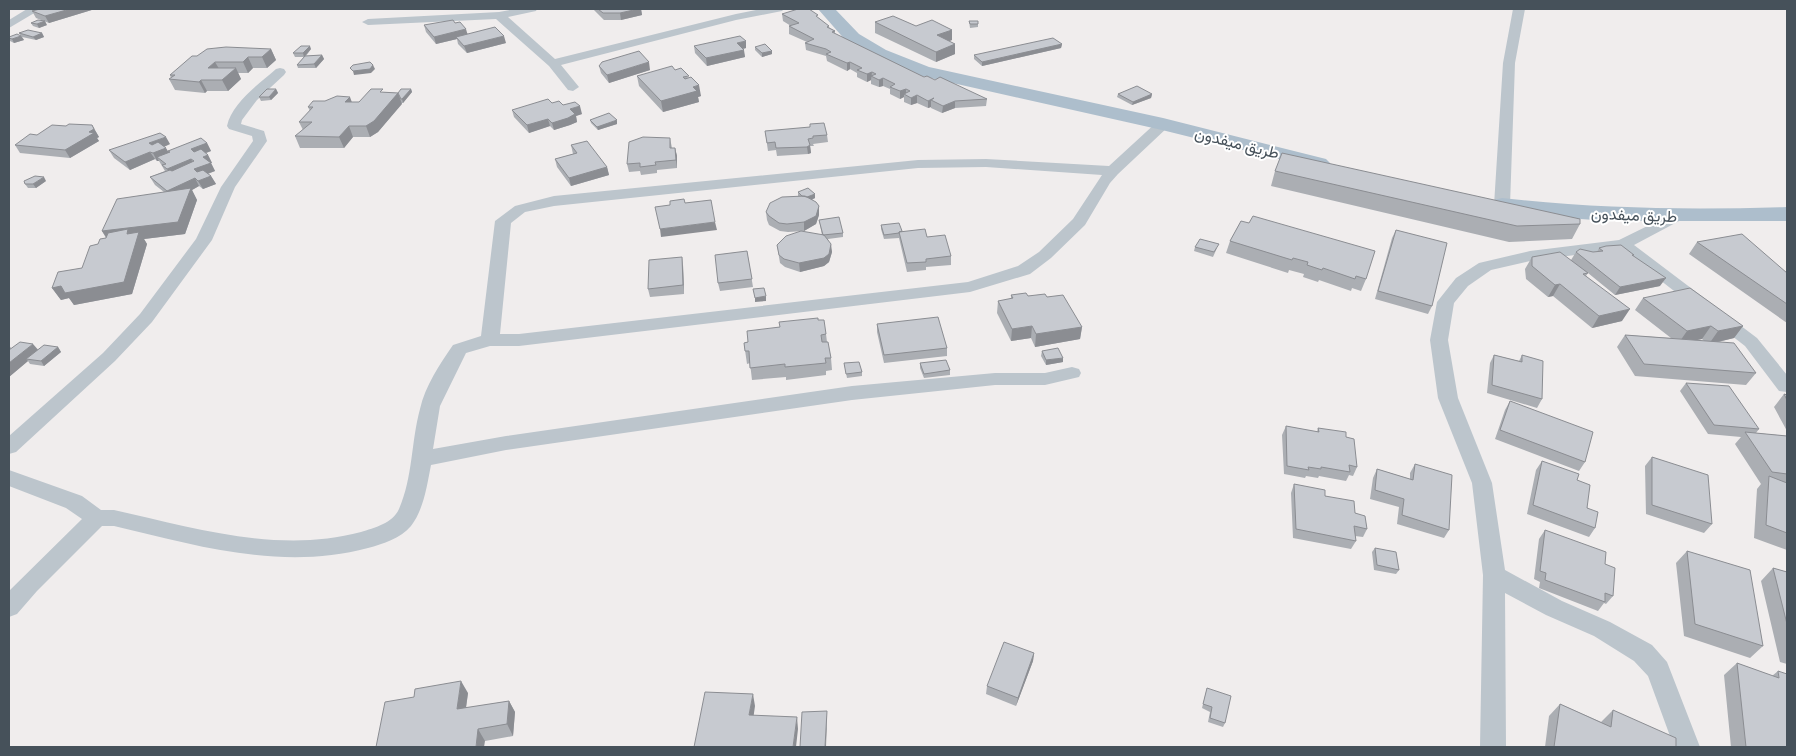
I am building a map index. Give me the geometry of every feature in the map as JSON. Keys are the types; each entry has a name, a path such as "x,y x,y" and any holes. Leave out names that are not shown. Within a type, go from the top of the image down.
{"main road":[{"name":"طريق ميفدون","path":"826,9 853,38 880,54 924,71 1163,124 1340,168"},
{"name":"طريق ميفدون","path":"1481,202 1550,212 1676,217 1787,214"}],"street":[{"path":"9,25 34,9"},
{"path":"368,22 499,16 532,9"},
{"path":"553,63 733,13 778,9"},
{"path":"1502,205 1509,63 1518,9"},
{"path":"499,16 553,63 573,87"},
{"path":"9,447 109,357 146,318 184,269 204,240 228,187 260,141 259,134 240,130 234,126 234,121 243,109 280,72"},
{"path":"9,478 74,502 97,518 114,518 239,544 282,548 318,548 360,542 395,529 409,512 422,459 430,407 447,367 459,349 490,340 520,340 970,287 1024,270 1045,255 1079,222 1113,170 1163,124"},
{"path":"490,340 503,221 520,209 554,201 918,164 986,164 1113,170"},
{"path":"1493,747 1494,575 1482,483 1448,398 1439,340 1446,302 1462,282 1486,266 1530,256 1623,244 1676,217"},
{"path":"1623,244 1751,342 1786,386"},
{"path":"422,459 506,443 852,393 995,379 1045,379 1072,374"},
{"path":"9,607 29,584 97,518"},
{"path":"1494,575 1554,608 1602,629 1643,653 1658,670 1687,747"}],"building":[{"path":"40,9 70,9 45,16 32,11"},
{"path":"598,9 638,9 620,13 603,13"},
{"path":"798,9 809,9 829,26 827,27 835,31 832,32 924,77 927,76 935,80 940,77 987,99 955,101 943,106 931,100 934,98 928,101 917,95 911,98 904,94 910,91 906,89 900,91 890,87 895,84 883,78 879,80 871,76 876,74 872,72 867,74 857,70 862,68 826,54 831,52 826,49 805,43 814,39 789,26 799,23 782,14"},
{"path":"893,16 916,26 932,20 952,30 937,35 955,44 936,52 875,22"},
{"path":"38,20 45,21 37,24 31,23"},
{"path":"453,20 455,23 460,22 466,29 434,37 424,25"},
{"path":"969,21 978,21 978,24 970,24"},
{"path":"495,27 504,36 464,46 456,37"},
{"path":"28,30 42,33 33,37 19,33"},
{"path":"17,34 21,36 9,38 9,37"},
{"path":"740,36 746,41 737,43 744,50 706,58 694,46"},
{"path":"1053,38 1062,44 982,62 974,55"},
{"path":"765,44 772,51 762,53 755,47"},
{"path":"301,46 310,46 303,53 293,53"},
{"path":"226,47 271,49 262,57 248,57 243,62 215,62 208,68 236,68 222,80 201,80 199,82 169,79 175,75 170,75 192,56 197,56 207,49"},
{"path":"639,51 649,62 607,75 599,66 602,62"},
{"path":"322,55 314,64 297,65 305,56"},
{"path":"370,62 373,65 370,69 353,71 350,68 353,65"},
{"path":"672,66 675,70 681,68 689,76 683,77 685,79 691,77 699,85 693,87 697,91 661,101 637,76"},
{"path":"1137,86 1152,94 1133,102 1118,94"},
{"path":"267,89 276,89 269,97 259,97"},
{"path":"371,89 383,89 380,92 398,93 374,121 366,126 349,126 339,137 295,136 312,122 299,122 313,107 308,107 313,101 325,101 337,96 350,97 345,102 359,102"},
{"path":"401,89 411,89 402,99 398,93"},
{"path":"548,99 552,103 559,101 563,105 575,102 580,106 570,109 575,114 568,118 552,123 548,119 527,125 512,110"},
{"path":"609,113 617,120 597,127 590,120"},
{"path":"824,123 827,135 813,136 813,138 808,139 810,145 807,147 776,148 775,142 767,143 765,131 810,127 810,124"},
{"path":"69,124 92,125 94,129 89,132 94,133 65,150 15,145 30,134 37,135 52,125 66,126"},
{"path":"160,133 166,137 149,143 152,145 158,142 166,148 153,153 150,152 125,162 109,150"},
{"path":"643,137 670,138 670,148 675,148 676,160 655,162 656,165 640,167 640,163 627,164 629,142"},
{"path":"201,138 207,143 191,149 194,152 201,149 208,155 203,157 211,163 194,169 197,172 203,170 211,176 198,181 195,178 167,191 150,177 172,171 194,161 191,159 167,169 162,165 166,164 157,157"},
{"path":"587,141 607,167 569,178 555,159 577,153 571,145"},
{"path":"1282,153 1580,219 1580,224 1517,226 1275,171"},
{"path":"35,176 44,177 33,184 25,184 24,181"},
{"path":"191,188 178,222 102,231 117,199"},
{"path":"808,188 815,194 807,197 802,196 798,192"},
{"path":"805,196 816,202 819,206 816,216 804,222 779,223 766,212 770,203 782,197"},
{"path":"684,199 685,203 711,200 715,222 660,229 655,207 670,205 670,201"},
{"path":"1253,216 1375,251 1366,279 1356,276 1355,279 1323,268 1322,270 1307,265 1308,262 1293,258 1292,260 1230,241 1241,221 1249,223"},
{"path":"839,217 843,233 823,235 819,220"},
{"path":"899,223 902,231 884,235 881,225"},
{"path":"128,229 127,234 139,232 124,282 65,293 61,286 52,288 58,272 82,268 90,246 98,244 100,239 106,238 108,233"},
{"path":"925,229 927,237 945,235 951,256 926,259 926,262 907,263 899,232"},
{"path":"1396,230 1447,243 1432,306 1378,291"},
{"path":"801,231 824,235 831,244 829,254 824,258 799,263 784,259 779,255 777,245 786,236"},
{"path":"1742,234 1787,273 1787,304 1697,242"},
{"path":"1200,239 1219,244 1214,252 1195,247"},
{"path":"1621,245 1634,255 1632,255 1666,278 1620,287 1576,252 1580,249 1593,252 1603,251 1599,248"},
{"path":"747,251 752,279 718,283 715,255"},
{"path":"1560,252 1588,273 1583,274 1630,309 1599,316 1560,284 1555,285 1532,266 1532,257"},
{"path":"682,257 683,285 648,289 649,260"},
{"path":"764,288 766,296 755,298 753,289"},
{"path":"1690,288 1743,326 1718,331 1711,326 1687,331 1643,298"},
{"path":"1026,293 1028,296 1045,294 1047,297 1063,295 1082,327 1036,334 1032,326 1012,329 998,301 1013,298 1011,295"},
{"path":"938,317 947,348 884,355 877,324"},
{"path":"818,318 818,320 824,320 826,334 821,335 822,342 828,342 831,358 825,358 826,363 785,367 785,364 750,368 749,351 745,351 744,343 748,342 747,331 780,327 779,322"},
{"path":"1625,335 1734,343 1756,373 1644,364"},
{"path":"20,342 33,344 9,363 9,350"},
{"path":"44,345 58,347 41,361 26,359"},
{"path":"1058,348 1063,358 1046,360 1042,351"},
{"path":"1494,355 1522,362 1522,355 1543,361 1542,399 1492,385"},
{"path":"946,360 950,370 924,374 920,363"},
{"path":"859,362 862,372 846,374 844,363"},
{"path":"1686,383 1729,386 1759,429 1714,425"},
{"path":"1510,401 1593,432 1585,462 1500,430"},
{"path":"1286,426 1319,432 1318,428 1346,432 1346,437 1354,439 1357,467 1349,465 1350,472 1321,467 1321,469 1308,467 1309,470 1287,466"},
{"path":"1745,432 1787,436 1787,474 1772,472"},
{"path":"1652,457 1708,475 1712,524 1652,505"},
{"path":"1542,461 1579,474 1577,480 1590,485 1587,508 1598,512 1595,528 1533,505"},
{"path":"1415,464 1452,475 1449,530 1402,515 1404,499 1375,490 1377,469 1413,480"},
{"path":"1769,476 1787,483 1787,533 1766,525"},
{"path":"1294,484 1325,490 1325,496 1354,501 1355,513 1365,516 1367,529 1354,526 1356,541 1296,529"},
{"path":"1545,530 1606,552 1605,564 1615,568 1613,596 1605,593 1605,602 1545,580 1546,573 1540,571"},
{"path":"1375,548 1396,552 1399,570 1377,565"},
{"path":"1687,551 1750,570 1763,646 1695,624"},
{"path":"1773,568 1787,572 1787,624"},
{"path":"1004,642 1034,653 1018,698 987,686"},
{"path":"1737,663 1779,678 1778,671 1787,674 1787,747 1746,747"},
{"path":"461,681 457,709 509,701 507,724 478,729 476,747 376,747 385,702 414,697 415,689"},
{"path":"1207,688 1231,696 1225,723 1210,718 1212,707 1203,704"},
{"path":"705,692 753,694 749,715 797,717 793,747 694,747"},
{"path":"1560,704 1611,727 1613,710 1676,738 1676,747 1554,747"},
{"path":"827,711 825,747 800,747 802,712"}]}
